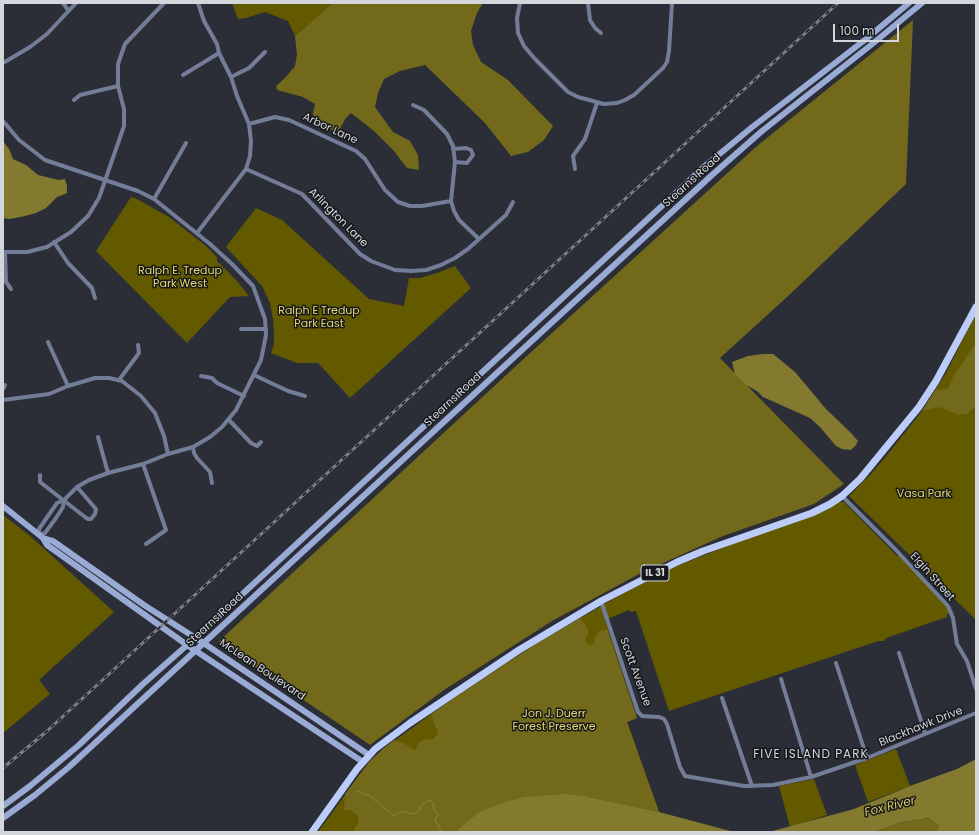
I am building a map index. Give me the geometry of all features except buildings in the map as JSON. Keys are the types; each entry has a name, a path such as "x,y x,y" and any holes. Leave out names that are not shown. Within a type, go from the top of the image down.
{"main road":[{"name":"Stearns Road","path":"3,806 80,745 138,689 705,166 751,128 866,39 909,3"},
{"name":"Stearns Road","path":"3,818 70,767 712,175 762,131 876,42 922,3"},
{"name":"IL 31","path":"312,832 369,755 410,722 519,650 601,601 683,559 702,550 812,513 842,496 860,479 919,407 936,381 976,307"},
{"name":"McLean Boulevard","path":"3,506 41,537 47,545 67,560 187,645 363,762"},
{"name":"McLean Boulevard","path":"41,537 52,541 132,597 369,755"}],"street":[{"path":"63,3 68,10"},
{"path":"3,62 30,47 47,34 76,3"},
{"path":"10,289 6,282 4,252 35,251 54,242 71,232 88,216 99,198 124,126 124,109 118,86 118,64 125,44 164,3"},
{"path":"197,233 246,168 250,156 251,142 249,124 237,96 231,76 217,44 204,21 198,3"},
{"path":"520,3 517,18 518,33 524,46 535,59 564,89 578,97 597,103 611,104 625,100 634,95 663,68 667,62 670,51 672,3"},
{"path":"588,3 590,20 595,28 601,33"},
{"path":"231,76 249,68 265,52"},
{"path":"183,74 220,53"},
{"path":"74,100 80,95 118,86"},
{"path":"575,169 572,156 586,139 597,103"},
{"path":"413,106 424,110 447,134 454,149 455,162 451,201 454,211 459,220 479,239"},
{"name":"Arbor Lane","path":"249,124 275,117 289,120 356,151 365,159 385,190 398,202 410,206 422,206 451,201"},
{"path":"3,121 19,140 45,160 56,162 138,190 154,199 197,233 232,264 253,286 264,313 266,329 264,347 254,375 244,396 229,420 210,437 193,447 168,454 143,464 88,480 57,504 39,529 41,537"},
{"path":"154,199 186,143"},
{"path":"454,149 466,148 472,150 473,156 466,163 455,162"},
{"name":"Arlington Lane","path":"246,168 302,194 360,254 371,261 395,270 426,270 441,265 468,249 506,215 513,202"},
{"path":"54,242 68,263 92,288 95,298"},
{"path":"241,328 266,329"},
{"path":"48,342 68,386"},
{"path":"119,380 139,353 138,345"},
{"path":"254,375 288,391 305,396"},
{"path":"201,376 212,378 217,383 244,396"},
{"path":"3,400 49,394 68,386 95,378 119,380 141,396 155,413 164,436 168,454"},
{"path":"229,420 251,444 257,446 261,442"},
{"path":"98,437 108,473"},
{"path":"193,447 197,458 210,472 212,483"},
{"path":"143,464 166,530 146,544"},
{"path":"40,475 40,482 88,519 92,518 96,512 95,507 77,487"},
{"name":"Elgin Street","path":"842,496 895,549 948,606 953,618 957,644 967,661 976,689"},
{"path":"41,537 63,507 64,500"},
{"name":"Scott Avenue","path":"601,601 638,712 642,716 659,717 664,719 667,724 680,767 685,776"},
{"path":"898,653 925,733"},
{"path":"836,663 867,758"},
{"path":"781,679 811,777"},
{"path":"722,698 752,786"},
{"name":"Blackhawk Drive","path":"685,776 744,786 772,786 811,777 867,758 976,713"}],"green space":[{"path":"232,3 333,3 295,36 288,21 265,12 238,19"},
{"path":"333,3 483,3 477,13 471,31 473,45 481,62 508,80 553,126 544,140 528,152 511,156 485,123 425,65 400,71 384,79 378,93 375,107 393,132 410,141 418,155 419,170 407,168 394,151 374,131 351,113 346,118 338,132 318,125 313,114 315,104 303,97 277,90 276,86 295,66 297,55 295,36"},
{"path":"913,20 906,184 787,297 720,358 844,484 814,504 723,536 641,573 552,621 444,690 370,745 218,642 517,365 757,146"},
{"name":"Ralph E. Tredup Park West","path":"131,197 169,217 206,246 217,257 217,261 237,281 249,296 230,297 187,343 96,251"},
{"name":"Ralph E Tredup Park East","path":"256,208 282,220 369,299 404,306 409,278 420,278 455,266 471,288 350,398 318,363 297,363 271,353 274,344 274,333 270,303 262,286 226,247"},
{"name":"Vasa Park","path":"976,314 976,620 849,496 870,475 922,411 946,373"},
{"path":"976,343 975,407 967,414 959,415 939,407 922,411 936,389 940,390 948,388 953,377"},
{"name":"Jon J. Duerr Forest Preserve","path":"839,502 844,502 897,556 899,555 954,613 947,614 947,617 886,638 884,641 878,641 669,711 636,611 630,612 629,610 605,620 637,718 627,722 659,812 589,797 456,830 455,832 318,832 370,761 383,749 463,691 539,642 620,595 674,567"},
{"path":"3,515 29,535 114,612 39,680 50,694 3,733"},
{"path":"580,618 588,629 588,635 585,641 589,645 594,644 595,636 600,631 607,629 637,718 627,722 659,812 589,797 523,797 479,812 455,832 353,832 358,822 358,816 350,810 344,810 345,794 370,761 394,740 405,744 415,751 418,743 426,739 432,740 438,734 431,714 539,642"},
{"path":"896,749 910,786 868,802 855,765"},
{"path":"814,779 827,815 790,827 779,786"},
{"path":"931,818 939,826 935,832 875,832 902,822"}],"water":[{"path":"3,141 9,149 13,159 26,165 38,175 59,180 65,179 67,193 57,197 46,208 36,213 9,219 3,218"},
{"path":"773,354 795,372 826,409 851,433 858,441 851,450 842,449 836,446 820,427 810,418 763,397 757,391 746,385 735,374 732,362 748,356"},
{"name":"Fox River","path":"976,759 976,832 935,832 939,826 930,818 902,822 875,832 769,832 854,809 957,769"},
{"path":"567,794 589,797 659,812 734,832 455,832 479,812 502,803 523,797"}],"waterway":[{"path":"357,791 370,796 394,816 400,812 412,814 418,812 422,805 429,800 434,805 433,808 438,814 435,820 441,830 439,832"}],"railway":[{"path":"3,768 46,732 838,3"}],"district":[{"name":"FIVE ISLAND PARK","path":"811,755"}]}
